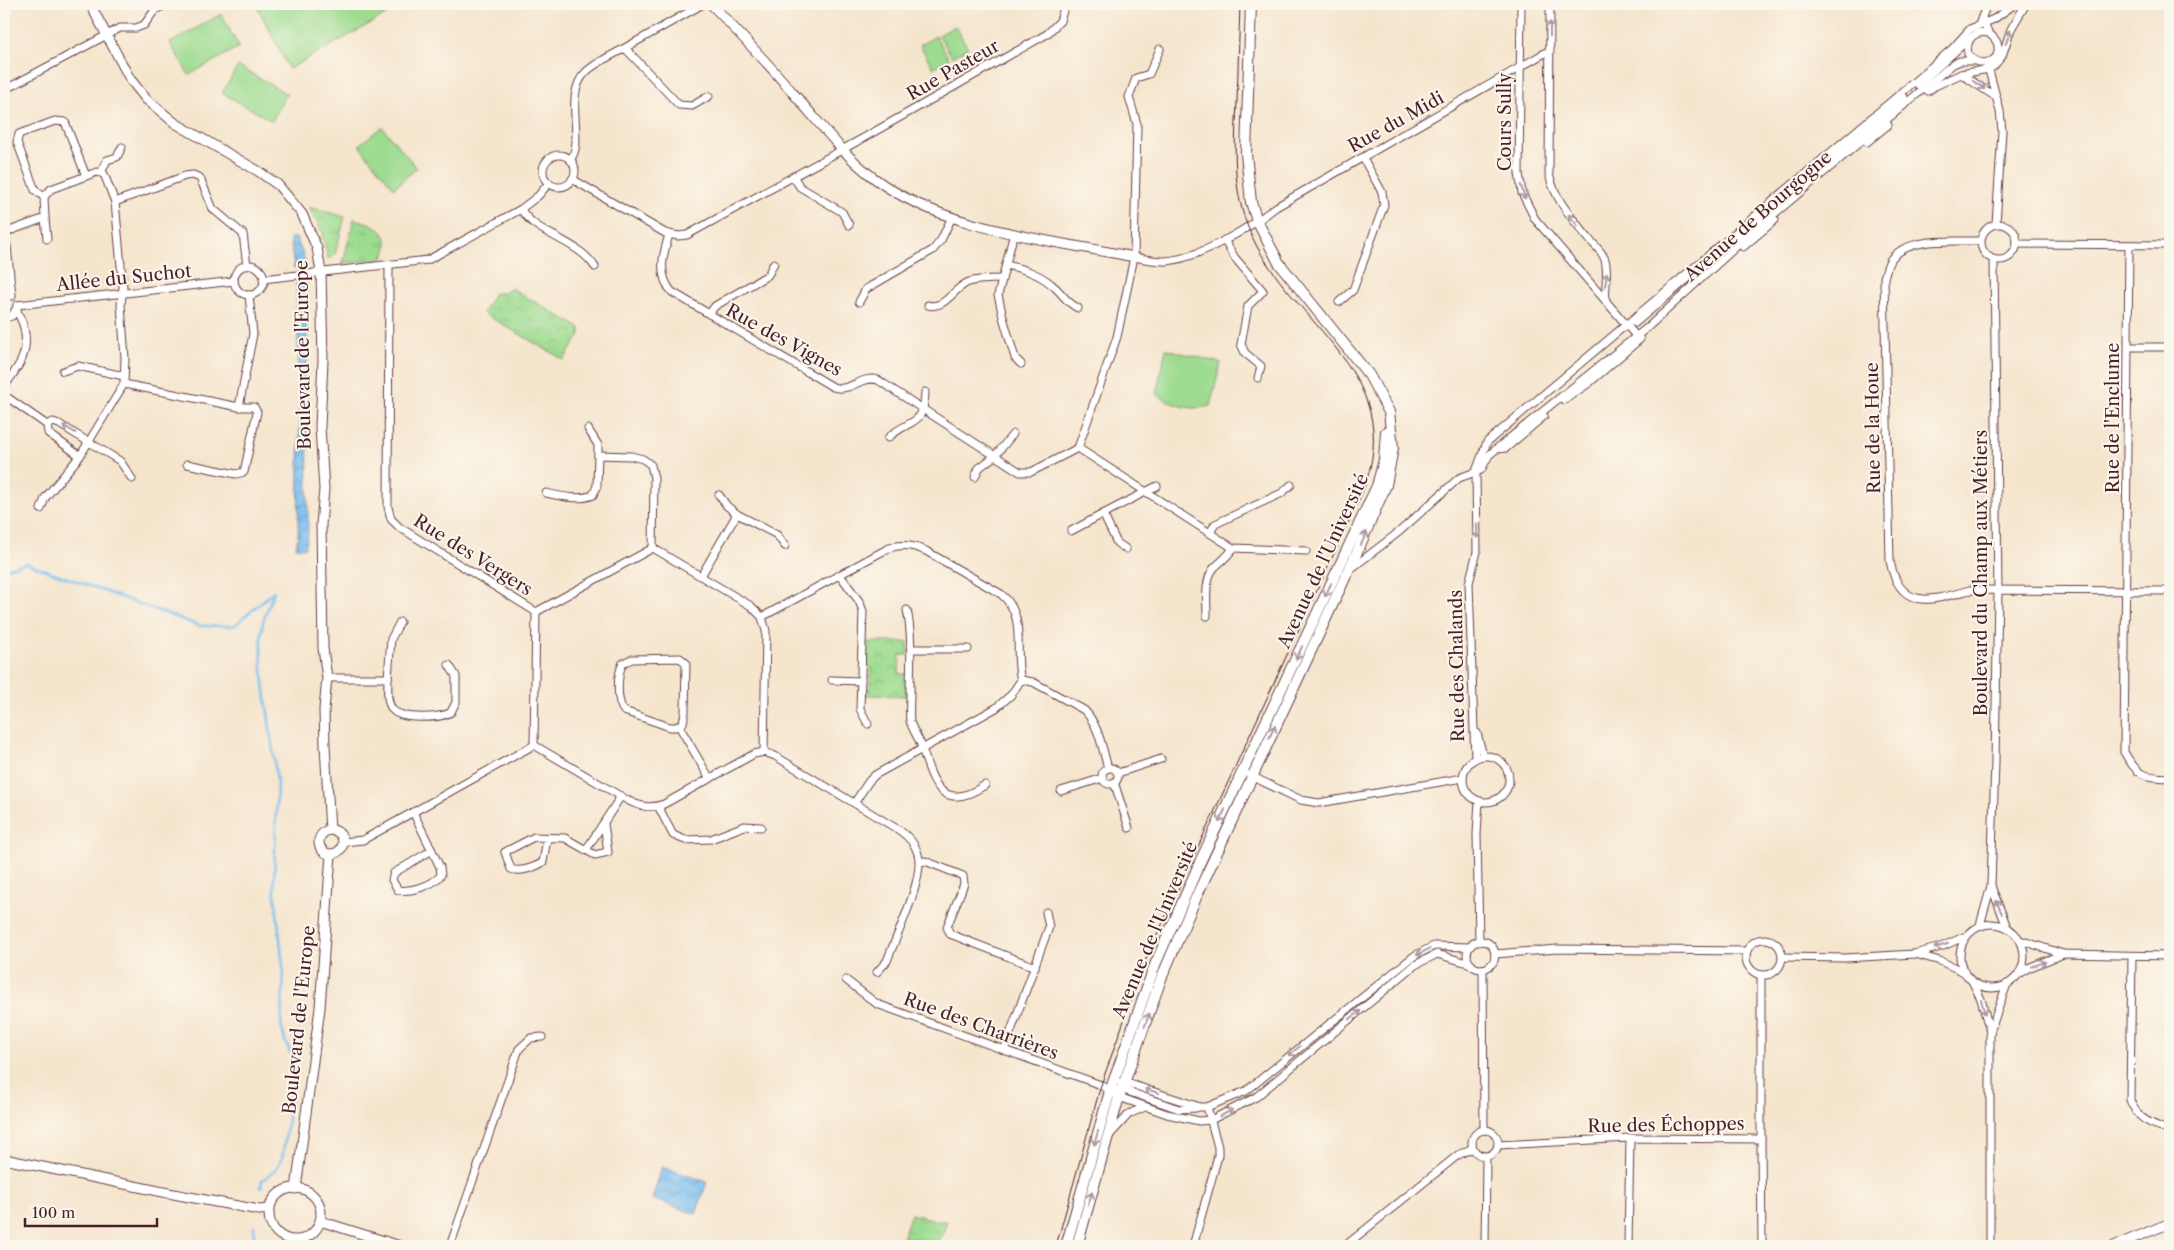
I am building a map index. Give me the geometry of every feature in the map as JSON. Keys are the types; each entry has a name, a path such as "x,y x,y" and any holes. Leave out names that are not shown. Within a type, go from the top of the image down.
{"main road":[{"path":"1251,4 1246,154 1251,202 1257,221 1279,263 1361,363 1381,396"},
{"name":"Avenue de l'Université","path":"1066,1246 1108,1087 1155,965 1349,569 1386,485 1393,448 1389,412 1381,396"},
{"name":"Avenue de l'Université","path":"1077,1246 1120,1094 1161,979 1247,774 1377,486 1384,460 1386,435 1381,396"}],"street":[{"name":"Boulevard de l'Europe","path":"90,4 130,80 146,99 175,124 258,171 278,185 302,214 317,248 321,272 323,360 320,436 324,489 321,525 323,648 327,678 324,694 325,737 330,830"},
{"path":"4,90 123,27 136,28 144,25 156,6 167,4"},
{"path":"570,160 576,150 576,87 587,71 703,4"},
{"path":"711,4 760,54 842,148 874,178 898,194 924,207 952,217 1014,233 1134,257"},
{"name":"Rue Pasteur","path":"669,235 687,235 1047,34 1060,21 1065,4"},
{"name":"Cours Sully","path":"1521,4 1519,173 1522,192 1536,219 1636,336"},
{"path":"1550,4 1549,174 1553,190 1566,212 1604,257 1608,270 1605,290 1606,302"},
{"path":"1987,4 1981,22 1971,37 1968,54 1974,61 1988,66 1998,62 2011,30 2026,4"},
{"name":"Avenue de Bourgogne","path":"1476,482 1479,460 1486,450 1907,88 1952,48 1966,32 2016,4"},
{"path":"1981,22 1989,34 1993,36 1998,46 1996,56 1988,66"},
{"path":"1971,37 1980,32 1989,34"},
{"name":"Avenue de Bourgogne","path":"1627,327 1888,111 1971,37"},
{"path":"625,48 679,105 692,106 709,96"},
{"path":"1160,49 1149,74 1136,78 1129,97 1137,124 1134,257 1117,336 1078,448 1233,548 1306,551"},
{"name":"Rue du Midi","path":"1134,257 1163,261 1174,260 1204,250 1550,50"},
{"name":"Avenue de Bourgogne","path":"1478,471 1496,449 1636,336 1748,236 1953,64 1960,61 1974,61"},
{"path":"1988,66 2002,131 1996,224"},
{"name":"Avenue de Bourgogne","path":"1496,449 1506,448 1558,404 1589,382 1665,318 1736,254 1935,86 1961,74 1988,66"},
{"path":"1961,74 1996,97"},
{"path":"47,239 44,197 36,190 17,142 19,134 55,121 65,122 86,176"},
{"path":"101,173 107,160 117,157 122,146"},
{"path":"556,155 570,160 575,170 572,179 569,183 560,187 549,183 543,171 547,161 556,155"},
{"path":"1339,302 1353,290 1384,205 1382,192 1363,158"},
{"path":"44,197 52,189 86,176 101,173"},
{"path":"41,509 45,498 80,456 124,384 125,358 120,305 123,287 115,202 105,177 101,173"},
{"path":"115,202 188,175 198,176 203,182 214,209 242,234 247,266"},
{"path":"793,176 800,186 842,212 850,225"},
{"path":"572,179 669,235"},
{"path":"263,279 389,266 433,259 521,210 538,196 549,183"},
{"path":"521,210 528,220 588,255 595,267"},
{"path":"859,302 866,289 933,250 944,234 952,217"},
{"path":"4,233 45,218"},
{"path":"1996,224 2003,224 2014,231 2018,244 2012,256 2007,259 1994,260 1984,253 1980,241 1985,230 1996,224"},
{"path":"1014,233 998,295 999,305 1015,358 1022,364"},
{"name":"Rue des Vignes","path":"669,235 662,264 666,284 676,295 833,387 845,388 865,379 876,379 1020,472 1028,473 1078,448"},
{"path":"4,239 7,246 12,296 24,328 26,349 4,387"},
{"path":"1224,240 1235,258 1263,291 1248,306 1241,344 1245,353 1261,366 1258,378"},
{"name":"Rue de la Houe","path":"1980,241 1908,246 1890,261 1884,278 1890,562 1894,578 1909,595 1926,600 1945,598 1970,590 2170,591"},
{"path":"2018,244 2170,245"},
{"name":"Rue de l'Enclume","path":"2130,245 2124,752 2135,770 2151,778 2170,778"},
{"name":"Boulevard du Champ aux Métiers","path":"1980,925 1991,886 1998,591 1994,260"},
{"name":"Rue des Vignes","path":"709,314 715,306 768,275 774,263"},
{"path":"1006,265 1038,275 1057,288 1071,305 1078,308"},
{"path":"247,266 252,266 259,270 263,279 262,287 259,291 249,295 237,290 234,281 236,272 247,266"},
{"name":"Rue des Vergers","path":"389,266 388,507 391,519 399,527 422,542 536,612 534,745"},
{"path":"928,305 938,306 961,286 971,281 1002,279"},
{"name":"Allée du Suchot","path":"17,307 234,281"},
{"path":"4,294 12,296"},
{"path":"239,407 253,334 249,295"},
{"path":"4,318 12,316 17,307"},
{"path":"2129,347 2170,347"},
{"path":"63,371 78,366 124,376"},
{"path":"124,384 239,407 254,407 257,412 244,472 236,474 187,464"},
{"path":"888,438 898,429 917,419 924,410 925,392"},
{"path":"4,395 47,425 48,433 80,456"},
{"path":"47,425 53,422 59,424 120,461 132,479"},
{"path":"546,493 565,497 588,497 593,495 597,486 598,445 588,429"},
{"path":"975,477 980,468 995,456 1013,434"},
{"path":"598,455 637,457 651,465 654,478 653,548"},
{"path":"1349,569 1399,532 1459,478 1478,471"},
{"name":"Rue des Chalands","path":"1472,760 1469,583 1477,552 1476,482"},
{"path":"1210,533 1215,524 1282,493 1291,485"},
{"path":"1072,531 1157,486"},
{"path":"719,495 727,506 737,514 776,535 785,546"},
{"path":"701,576 737,514"},
{"path":"1103,514 1118,543 1126,549"},
{"path":"762,617 893,546 913,546 926,551 1002,594 1010,602 1018,620 1017,667 1021,680"},
{"path":"536,612 653,548"},
{"path":"653,548 750,606 762,617 766,631 764,752"},
{"path":"1207,616 1210,576 1215,567 1228,557 1233,548"},
{"path":"840,575 859,601 863,611 860,709 868,724"},
{"path":"907,610 911,629 910,719 926,762 944,794 951,797 972,793 986,785"},
{"path":"400,622 391,639 388,678 389,705 395,713 409,716 444,716 453,710 456,702 456,676 449,665"},
{"path":"911,649 968,649"},
{"path":"1471,650 1474,651 1477,735 1483,756"},
{"path":"680,658 685,660 685,712 683,723 679,726 666,726 624,711 619,701 620,674 623,663 632,659 668,660 680,658"},
{"path":"327,678 388,678"},
{"path":"832,680 861,680"},
{"path":"854,802 872,778 996,708 1011,695 1021,680"},
{"path":"1021,680 1033,682 1084,710 1090,716 1108,768"},
{"path":"679,726 710,779"},
{"path":"343,842 363,840 534,745 639,806 658,806 754,754 764,752 775,756 907,835 916,848 920,862 914,889 887,961 877,972"},
{"path":"1483,756 1494,757 1500,761 1508,773 1508,783 1500,798 1493,801 1479,801 1467,793 1463,778 1464,772 1472,760 1483,756"},
{"path":"1118,773 1161,758"},
{"path":"1108,768 1113,768 1118,773 1118,778 1114,782 1106,782 1103,778 1103,772 1108,768"},
{"path":"1247,774 1301,800 1319,803 1463,778"},
{"path":"1061,791 1103,778"},
{"path":"1114,782 1129,828"},
{"path":"586,850 621,796"},
{"path":"1479,801 1477,834 1479,942"},
{"path":"658,806 673,835 685,840 698,841 718,838 744,826 760,827"},
{"path":"413,812 432,850 441,871 437,880 426,886 398,890 392,880 394,873 432,850"},
{"path":"547,839 543,862 536,866 518,870 511,868 505,856 506,850 532,837 547,839 565,838 595,855 608,852 604,824"},
{"path":"330,830 338,832 343,842 340,850 331,854 321,848 320,840 323,833 330,830"},
{"name":"Boulevard de l'Europe","path":"296,1188 320,1008 331,854"},
{"path":"920,862 925,861 963,876 964,884 947,928 950,934 1034,967"},
{"name":"Boulevard du Champ aux Métiers","path":"1991,886 2007,927"},
{"path":"1004,1050 1049,927 1046,912"},
{"path":"1782,957 1845,958 1914,954 1946,945 1967,936 1980,925 1990,923 2007,927 2020,940 2063,954 2170,956"},
{"path":"1967,936 1960,949 1959,959 1964,972 1982,999 1990,1032 1990,1246"},
{"path":"1766,939 1776,943 1782,957 1778,969 1773,973 1761,975 1750,969 1746,957 1747,951 1754,942 1766,939"},
{"path":"2017,976 2024,958 2020,940"},
{"path":"1108,1087 1120,1094 1146,1107 1187,1119 1211,1120 1256,1097 1415,965 1436,954 1483,969 1493,962 1495,954 1490,945 1479,942 1470,947 1434,946 1414,956 1246,1091 1204,1107 1179,1109 1120,1094 1108,1087"},
{"path":"1470,947 1467,956 1471,964"},
{"path":"1495,954 1557,949 1747,951"},
{"path":"1914,954 1940,961 1964,972"},
{"path":"1973,983 1991,988 2007,984 2028,968 2063,954"},
{"path":"2132,956 2130,1100 2135,1112 2148,1122 2170,1131"},
{"path":"1483,969 1484,1130"},
{"name":"Rue des Échoppes","path":"1498,1145 1630,1138 1761,1139 1761,975"},
{"name":"Rue des Charrières","path":"846,980 877,1004 1108,1087"},
{"path":"1990,1032 2007,984"},
{"path":"450,1246 519,1049 531,1038 542,1037"},
{"path":"1107,1138 1129,1114 1146,1107"},
{"path":"1193,1246 1218,1156 1218,1147 1211,1120 1204,1107"},
{"path":"1484,1130 1495,1134 1498,1145 1494,1153 1486,1157 1478,1154 1473,1148 1474,1136 1484,1130"},
{"path":"1628,1246 1630,1138"},
{"path":"1761,1139 1762,1246"},
{"path":"1345,1246 1458,1156 1473,1148"},
{"path":"1485,1246 1486,1157"},
{"path":"4,1159 168,1193 259,1210 270,1209"},
{"path":"296,1188 307,1191 314,1197 320,1208 320,1221 311,1235 299,1240 290,1240 276,1232 270,1217 270,1209 276,1196 289,1189 296,1188"},
{"path":"320,1221 400,1246"},
{"path":"2114,1246 2170,1223"},
{"path":"2122,1246 2144,1234"}],"green space":[{"path":"256,4 405,4 289,69"},
{"path":"221,14 239,47 189,75 170,43"},
{"path":"955,26 968,48 952,57 939,35"},
{"path":"936,36 949,59 933,68 920,45"},
{"path":"238,66 287,94 272,121 222,93"},
{"path":"382,127 417,168 394,188 360,147 360,144"},
{"path":"309,207 345,217 335,254 331,258 328,258 322,235 325,233 322,232"},
{"path":"354,219 375,226 385,235 387,249 384,257 377,260 343,263"},
{"path":"511,288 580,328 580,335 564,360 483,313 494,293 505,293"},
{"path":"1166,349 1221,363 1210,406 1189,408 1168,401 1156,393"},
{"path":"865,642 908,642 908,655 900,655 899,674 907,674 907,696 865,695 865,690 870,690 871,667 865,667"},
{"path":"911,1214 939,1221 947,1221 941,1239 937,1242 902,1238"}],"water":[{"path":"290,238 296,238 304,257 305,267 294,268"},
{"path":"307,282 308,534 305,548 296,547 298,535 300,404 296,283"},
{"path":"662,1167 707,1182 696,1214 652,1199"}],"waterway":[{"path":"4,569 26,563 200,626 234,626 273,592"},
{"path":"261,1188 262,1180 275,1171 282,1159 296,1065 285,1041 281,1025 284,975 274,886 277,782 262,668 261,637 263,621 274,591"},
{"path":"254,1226 254,1237 260,1246"}],"tram line":[{"path":"1056,1246 1101,1085 1146,959 1362,493 1373,449 1370,412 1356,378 1335,347 1284,287 1262,255 1245,219 1238,190 1235,161 1240,4"}]}
